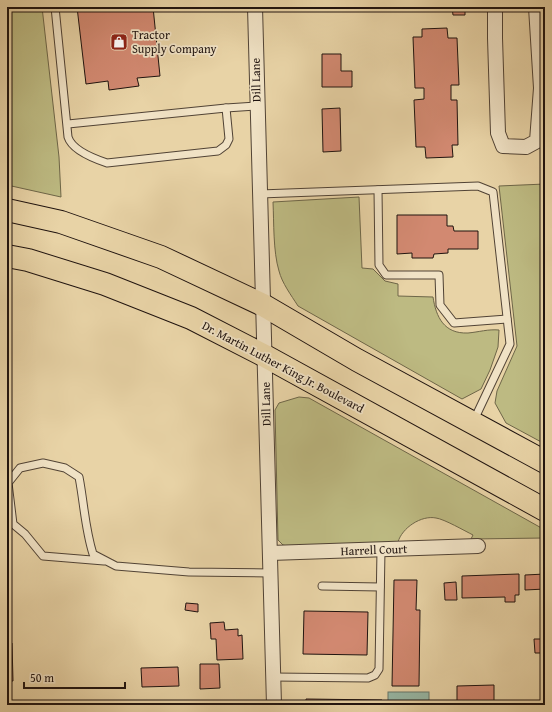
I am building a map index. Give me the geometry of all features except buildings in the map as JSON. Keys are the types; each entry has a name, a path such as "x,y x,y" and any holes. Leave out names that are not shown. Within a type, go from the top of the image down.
{"main road":[{"path":"7,210 61,222 161,257 263,305 357,360 545,462"},
{"name":"Dr. Martin Luther King Jr. Boulevard","path":"7,256 28,260 105,284 191,318 265,356 545,510"}],"street":[{"name":"Dill Lane","path":"255,7 274,705"},
{"path":"495,7 498,133 503,146 526,147 537,141 543,88 536,7"},
{"name":"Harrell Court","path":"270,553 478,546"}],"lane":[{"path":"55,7 70,142 75,147 98,160 107,163 218,151 226,145 229,139 226,108"},
{"path":"68,124 257,106"},
{"path":"260,194 478,186 493,192 510,344 473,422"},
{"path":"378,190 379,265 386,275 439,275 440,305 454,323 507,319"},
{"path":"104,561 43,556 25,534 13,524 8,482 20,468 43,463 65,468 79,477 89,540 93,554 104,561 116,566 189,572 270,573"},
{"path":"273,678 368,678 375,676 379,669 381,550"},
{"path":"322,586 380,587"}],"shaded area":[{"path":"7,7 42,7 59,157 61,197 7,185"},
{"path":"545,184 545,444 506,423 495,403 497,391 517,346 499,186"},
{"path":"359,197 362,268 373,269 385,281 398,284 398,296 433,297 439,317 447,327 453,331 468,333 499,330 498,347 490,370 481,389 462,399 298,306 282,280 277,263 274,237 273,202"},
{"path":"299,397 309,398 545,530 545,538 471,539 473,535 454,525 436,518 430,518 418,521 408,527 398,542 291,547 283,545 278,540 275,410 279,403"},
{"path":"388,692 429,692 429,705 388,705"}],"place":[{"name":"Tractor Supply Company","path":"119,42"}]}
